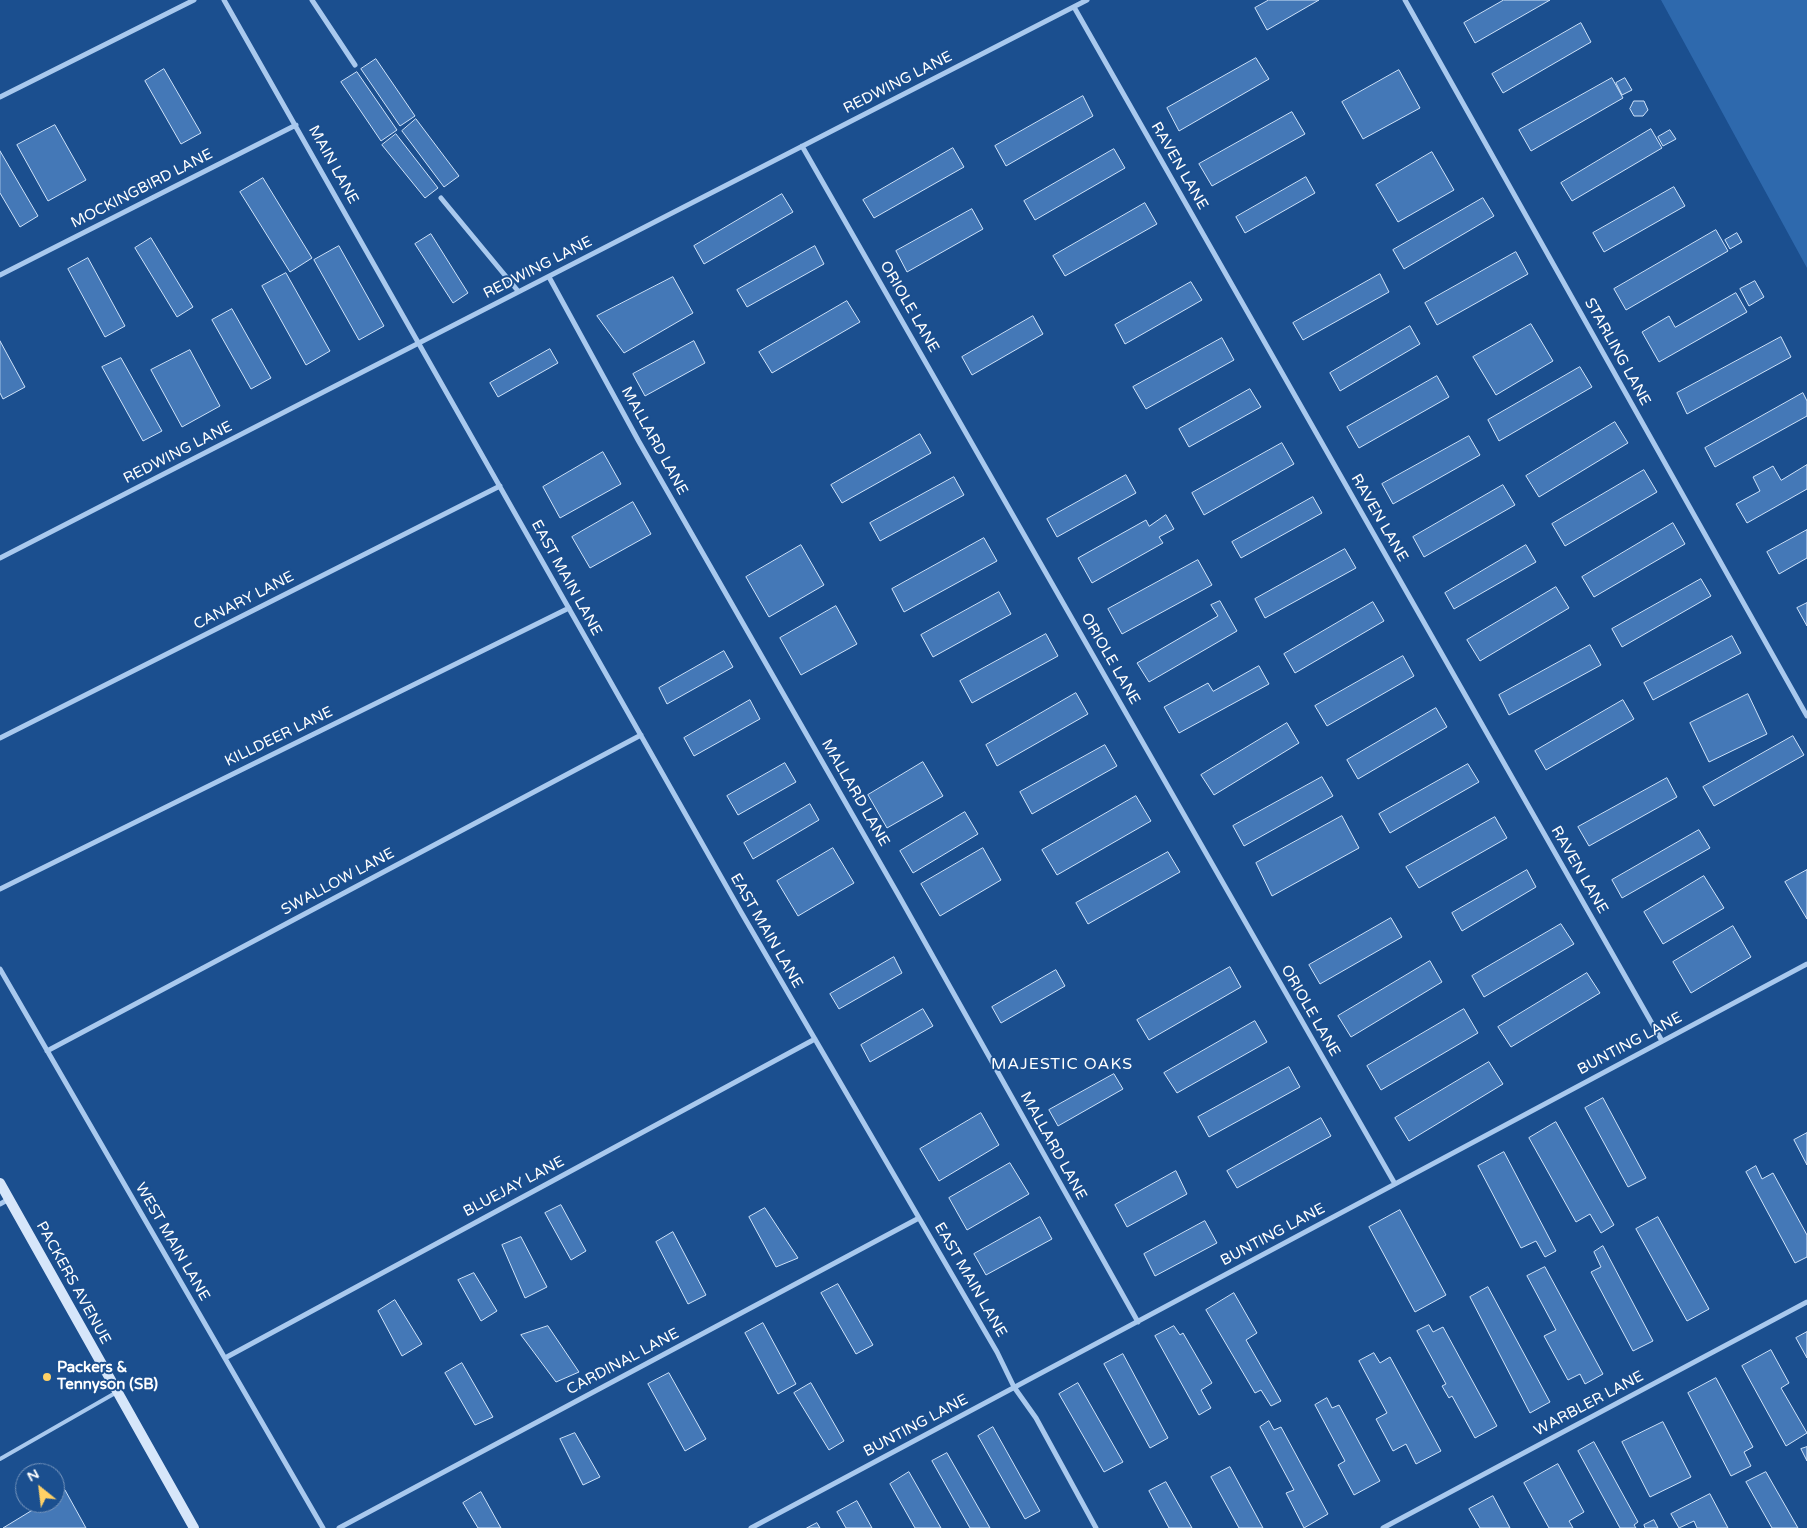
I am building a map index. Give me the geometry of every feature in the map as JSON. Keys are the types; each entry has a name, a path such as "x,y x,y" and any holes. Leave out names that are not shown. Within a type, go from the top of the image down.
{"main road":[{"name":"PACKERS AVENUE","path":"0,1183 4,1201 117,1392 194,1528"}],"street":[{"path":"0,97 194,0"},
{"name":"MAIN LANE","path":"224,0 419,343"},
{"path":"312,0 355,65"},
{"name":"REDWING LANE","path":"0,558 1087,0"},
{"name":"STARLING LANE","path":"1405,0 1807,716"},
{"name":"RAVEN LANE","path":"1074,7 1662,1041"},
{"name":"MOCKINGBIRD LANE","path":"0,275 296,125"},
{"name":"ORIOLE LANE","path":"802,146 1395,1184"},
{"path":"441,198 518,291"},
{"name":"MALLARD LANE","path":"549,277 638,440 899,896 1138,1322"},
{"name":"EAST MAIN LANE","path":"419,343 641,736 997,1352 1014,1387 1036,1418 1096,1528"},
{"name":"CANARY LANE","path":"0,738 500,486"},
{"name":"KILLDEER LANE","path":"0,889 569,608"},
{"name":"SWALLOW LANE","path":"47,1051 641,736"},
{"name":"BUNTING LANE","path":"751,1528 1807,964"},
{"name":"WEST MAIN LANE","path":"0,968 323,1528"},
{"name":"BLUEJAY LANE","path":"225,1358 815,1039"},
{"name":"CARDINAL LANE","path":"339,1528 919,1218"},
{"name":"WARBLER LANE","path":"1383,1528 1807,1302"}],"lane":[{"path":"0,1459 117,1392"}],"shaded area":[{"path":"1661,0 1807,0 1807,268"}],"building":[{"path":"1269,0 1319,0 1267,30 1255,8"},
{"path":"1504,0 1550,0 1475,43 1464,23"},
{"path":"1581,23 1591,42 1503,93 1492,74"},
{"path":"1256,58 1269,79 1179,131 1167,108"},
{"path":"376,59 415,116 400,126 361,69"},
{"path":"164,69 201,133 181,144 145,81"},
{"path":"1399,70 1420,108 1363,139 1342,102"},
{"path":"357,72 397,130 381,141 341,82"},
{"path":"1612,78 1623,98 1531,151 1519,130"},
{"path":"1625,78 1632,90 1622,95 1616,83"},
{"path":"1083,96 1093,116 1006,166 995,146"},
{"path":"1634,101 1644,101 1648,110 1643,116 1634,116 1630,109"},
{"path":"1292,112 1305,134 1212,186 1199,164"},
{"path":"416,119 459,176 444,187 402,131"},
{"path":"55,125 86,180 48,201 17,145"},
{"path":"1651,129 1662,148 1572,201 1561,183"},
{"path":"1670,130 1676,139 1663,146 1658,137"},
{"path":"396,134 438,188 425,198 382,145"},
{"path":"953,148 964,167 874,218 863,200"},
{"path":"1114,149 1125,168 1035,220 1024,201"},
{"path":"0,151 38,216 20,227 0,193"},
{"path":"1432,152 1454,190 1398,222 1376,185"},
{"path":"1306,177 1315,193 1245,233 1236,217"},
{"path":"263,178 312,258 290,272 240,192"},
{"path":"1674,187 1685,206 1604,252 1593,233"},
{"path":"782,194 793,212 704,264 694,246"},
{"path":"1483,198 1494,216 1404,269 1393,250"},
{"path":"1145,203 1157,224 1065,276 1053,256"},
{"path":"972,209 983,229 907,272 896,251"},
{"path":"1716,230 1728,251 1626,310 1614,289"},
{"path":"1737,233 1742,242 1730,249 1725,240"},
{"path":"431,234 468,293 453,303 415,244"},
{"path":"151,238 193,307 177,317 135,248"},
{"path":"339,246 384,326 359,340 314,260"},
{"path":"815,246 824,264 747,307 737,290"},
{"path":"1516,252 1528,274 1437,325 1425,303"},
{"path":"88,258 125,326 105,337 68,269"},
{"path":"286,273 330,351 306,365 262,286"},
{"path":"1380,274 1389,292 1303,340 1293,323"},
{"path":"673,277 693,313 624,353 597,316"},
{"path":"1755,281 1764,297 1749,306 1740,289"},
{"path":"1191,282 1202,300 1125,344 1115,325"},
{"path":"1736,293 1747,312 1659,362 1642,332 1669,316 1675,327"},
{"path":"847,301 860,322 772,373 759,352"},
{"path":"232,309 271,378 251,389 212,320"},
{"path":"1033,316 1043,334 972,375 962,357"},
{"path":"1531,324 1553,361 1496,395 1473,357"},
{"path":"1410,326 1420,344 1340,391 1330,373"},
{"path":"1781,337 1791,357 1687,414 1677,393"},
{"path":"1222,338 1234,360 1146,409 1133,387"},
{"path":"0,341 25,387 3,399 0,393"},
{"path":"694,341 705,363 645,396 633,374"},
{"path":"550,349 558,363 498,397 490,383"},
{"path":"190,350 220,406 182,427 151,370"},
{"path":"121,358 162,431 143,441 102,367"},
{"path":"1580,367 1592,387 1499,441 1488,420"},
{"path":"1437,376 1449,397 1359,448 1347,427"},
{"path":"1250,389 1261,407 1189,447 1179,429"},
{"path":"1803,393 1807,401 1807,416 1715,467 1705,448"},
{"path":"1615,422 1628,443 1539,497 1526,476"},
{"path":"920,434 931,453 842,503 831,485"},
{"path":"1469,436 1480,455 1393,504 1382,484"},
{"path":"1282,443 1294,464 1204,515 1192,493"},
{"path":"603,452 621,484 560,518 543,487"},
{"path":"1807,465 1807,489 1747,523 1736,504 1760,491 1753,477 1773,466 1781,480"},
{"path":"1644,470 1657,492 1565,546 1552,524"},
{"path":"1126,475 1136,493 1057,537 1047,519"},
{"path":"954,477 964,495 880,541 870,523"},
{"path":"1503,485 1515,505 1424,557 1413,537"},
{"path":"1313,497 1322,513 1241,558 1232,542"},
{"path":"633,502 651,534 590,568 572,537"},
{"path":"1166,515 1174,529 1159,537 1163,543 1092,583 1078,558 1146,520 1149,526"},
{"path":"1673,523 1685,544 1594,597 1582,577"},
{"path":"1807,530 1807,558 1779,574 1767,552"},
{"path":"984,538 997,561 904,612 892,589"},
{"path":"801,545 824,585 769,617 746,577"},
{"path":"1526,545 1536,562 1454,609 1445,593"},
{"path":"1345,549 1356,568 1265,618 1255,599"},
{"path":"1198,560 1212,585 1122,634 1108,609"},
{"path":"1701,579 1711,596 1622,647 1612,629"},
{"path":"1556,587 1569,608 1480,661 1467,640"},
{"path":"999,592 1011,614 933,657 921,635"},
{"path":"1220,601 1237,631 1149,682 1137,663 1218,616 1211,605"},
{"path":"1373,602 1384,621 1295,673 1284,654"},
{"path":"1807,603 1807,626 1797,608"},
{"path":"836,606 857,644 801,675 780,638"},
{"path":"1046,634 1058,656 972,703 960,681"},
{"path":"1732,636 1741,653 1653,700 1644,683"},
{"path":"1590,645 1601,665 1509,715 1499,695"},
{"path":"724,651 733,667 667,704 659,688"},
{"path":"1403,656 1414,676 1327,726 1315,706"},
{"path":"1259,666 1269,684 1179,733 1164,707 1208,683 1213,691"},
{"path":"1076,693 1088,714 997,766 986,745"},
{"path":"1748,694 1767,734 1709,762 1690,723"},
{"path":"750,700 760,719 694,756 684,738"},
{"path":"1623,700 1634,719 1546,770 1535,751"},
{"path":"1436,708 1447,727 1358,779 1347,760"},
{"path":"1287,723 1299,743 1214,795 1201,775"},
{"path":"1793,736 1804,755 1714,806 1703,787"},
{"path":"1105,745 1117,766 1032,814 1020,792"},
{"path":"923,762 943,796 887,828 868,795"},
{"path":"785,763 796,782 738,815 727,796"},
{"path":"1468,764 1479,782 1390,833 1379,814"},
{"path":"1322,777 1333,796 1244,846 1233,826"},
{"path":"1667,778 1677,797 1589,846 1578,827"},
{"path":"1136,796 1151,821 1057,875 1042,850"},
{"path":"810,804 819,820 753,859 744,843"},
{"path":"965,812 978,834 913,873 900,851"},
{"path":"1342,816 1359,848 1272,896 1256,863"},
{"path":"1495,817 1507,838 1419,888 1406,867"},
{"path":"1699,830 1710,848 1622,898 1612,880"},
{"path":"833,848 854,883 798,916 777,881"},
{"path":"983,848 1001,880 940,916 921,884"},
{"path":"1168,852 1180,872 1088,924 1076,903"},
{"path":"1527,870 1536,887 1462,931 1452,913"},
{"path":"1807,870 1807,919 1785,882"},
{"path":"1704,876 1724,908 1663,944 1644,912"},
{"path":"1391,918 1402,937 1320,984 1309,965"},
{"path":"1561,924 1574,944 1484,997 1472,976"},
{"path":"1733,926 1751,957 1691,993 1673,962"},
{"path":"894,957 902,973 839,1009 830,994"},
{"path":"1430,961 1442,982 1351,1037 1338,1016"},
{"path":"1230,967 1241,987 1149,1040 1137,1020"},
{"path":"1056,970 1065,986 1001,1023 992,1007"},
{"path":"1587,973 1600,993 1511,1047 1498,1027"},
{"path":"923,1009 933,1026 870,1062 861,1045"},
{"path":"1464,1009 1478,1033 1381,1090 1367,1066"},
{"path":"1255,1021 1267,1042 1177,1093 1164,1073"},
{"path":"1489,1062 1503,1084 1409,1141 1395,1118"},
{"path":"1289,1067 1300,1087 1209,1137 1198,1117"},
{"path":"1114,1074 1123,1089 1058,1126 1049,1110"},
{"path":"1603,1098 1646,1178 1628,1187 1585,1108"},
{"path":"981,1113 999,1145 939,1181 920,1149"},
{"path":"1321,1118 1331,1136 1237,1188 1227,1171"},
{"path":"1556,1122 1614,1225 1601,1233 1590,1214 1576,1222 1529,1138"},
{"path":"1807,1133 1807,1165 1794,1140"},
{"path":"1504,1152 1556,1251 1545,1257 1536,1241 1521,1248 1478,1166"},
{"path":"1010,1163 1029,1194 967,1230 949,1198"},
{"path":"1756,1166 1762,1179 1773,1173 1807,1235 1807,1257 1795,1263 1746,1172"},
{"path":"1176,1171 1187,1194 1127,1227 1115,1205"},
{"path":"561,1205 586,1251 571,1260 545,1213"},
{"path":"765,1208 798,1258 776,1267 749,1217"},
{"path":"1400,1210 1446,1295 1415,1312 1369,1227"},
{"path":"1040,1217 1052,1239 986,1275 974,1254"},
{"path":"1658,1217 1709,1309 1687,1321 1636,1229"},
{"path":"1205,1221 1217,1243 1155,1276 1144,1254"},
{"path":"673,1232 706,1295 688,1304 656,1242"},
{"path":"521,1237 547,1287 525,1298 502,1245"},
{"path":"1603,1246 1653,1341 1633,1351 1591,1272 1601,1267 1594,1252"},
{"path":"1545,1267 1603,1374 1585,1384 1580,1374 1568,1380 1544,1336 1556,1330 1527,1276"},
{"path":"474,1273 497,1311 481,1321 458,1280"},
{"path":"838,1284 873,1345 856,1354 821,1293"},
{"path":"1488,1287 1550,1402 1530,1413 1470,1297"},
{"path":"1234,1293 1257,1333 1246,1340 1281,1401 1271,1406 1261,1390 1255,1393 1206,1310"},
{"path":"395,1300 422,1344 402,1356 378,1311"},
{"path":"763,1323 796,1384 778,1394 745,1333"},
{"path":"1429,1325 1433,1332 1443,1327 1497,1426 1475,1438 1452,1396 1449,1398 1442,1386 1446,1384 1417,1331"},
{"path":"548,1326 579,1372 556,1382 521,1335"},
{"path":"1174,1326 1180,1335 1183,1333 1212,1383 1201,1390 1211,1408 1199,1415 1155,1336"},
{"path":"1807,1332 1807,1358 1796,1338"},
{"path":"1771,1350 1789,1383 1781,1388 1807,1433 1786,1446 1742,1366"},
{"path":"1374,1353 1380,1363 1390,1357 1441,1451 1416,1464 1406,1444 1393,1451 1376,1419 1387,1413 1359,1361"},
{"path":"1123,1354 1168,1438 1150,1448 1104,1364"},
{"path":"462,1363 493,1417 475,1425 445,1373"},
{"path":"669,1373 706,1439 685,1451 648,1384"},
{"path":"1716,1378 1753,1447 1744,1452 1751,1466 1731,1476 1688,1393"},
{"path":"811,1383 844,1441 829,1450 794,1393"},
{"path":"1078,1383 1123,1462 1104,1472 1059,1394"},
{"path":"1327,1398 1332,1408 1339,1405 1380,1481 1354,1495 1338,1465 1345,1461 1315,1405"},
{"path":"1269,1421 1274,1430 1281,1427 1328,1514 1304,1528 1286,1493 1294,1490 1260,1427"},
{"path":"1663,1422 1691,1477 1650,1497 1622,1442"},
{"path":"993,1427 1040,1511 1025,1519 978,1436"},
{"path":"575,1433 600,1477 583,1485 560,1439"},
{"path":"1594,1442 1638,1522 1634,1525 1636,1528 1620,1528 1578,1451"},
{"path":"1807,1447 1807,1461 1801,1449"},
{"path":"947,1453 990,1528 970,1528 932,1461"},
{"path":"1558,1464 1584,1512 1569,1521 1573,1528 1549,1528 1524,1483"},
{"path":"1230,1467 1263,1528 1239,1528 1211,1477"},
{"path":"909,1472 941,1528 915,1528 890,1484"},
{"path":"1766,1472 1798,1528 1772,1528 1746,1482"},
{"path":"1166,1482 1192,1528 1169,1528 1149,1491"},
{"path":"65,1490 86,1528 3,1528 28,1513 65,1513"},
{"path":"481,1492 501,1528 478,1528 463,1503"},
{"path":"1710,1494 1728,1528 1697,1528 1694,1521 1679,1528 1671,1514"},
{"path":"1493,1496 1510,1528 1480,1528 1469,1509"},
{"path":"857,1501 872,1528 846,1528 837,1512"},
{"path":"1654,1520 1658,1528 1645,1528 1644,1525"},
{"path":"817,1523 820,1528 807,1528"}],"place":[{"name":"Packers & Tennyson (SB)","path":"47,1377"}],"district":[{"name":"MAJESTIC OAKS","path":"1062,1065"}]}
